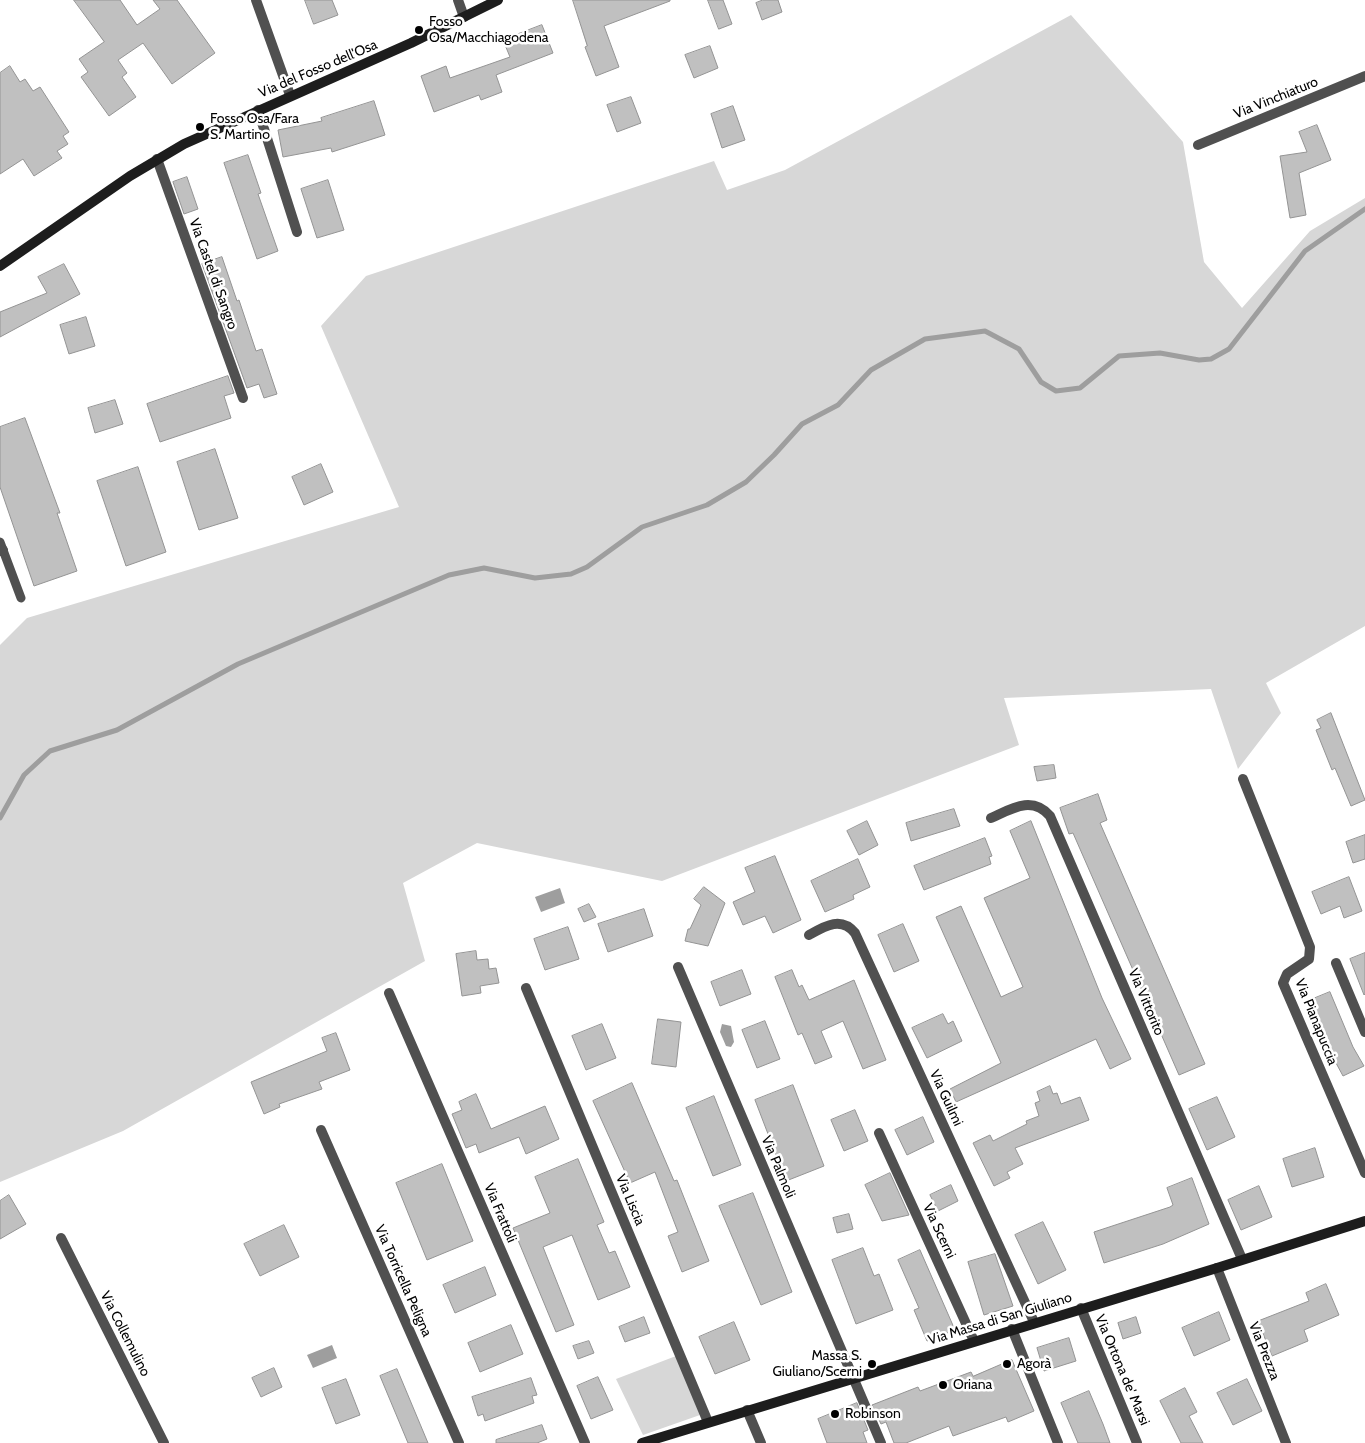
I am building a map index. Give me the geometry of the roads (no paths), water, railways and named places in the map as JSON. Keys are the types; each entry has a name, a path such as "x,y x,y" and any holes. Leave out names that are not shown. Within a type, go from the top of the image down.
{"street":[{"path":"256,0 290,95"},
{"path":"458,0 464,17"},
{"name":"Via del Fosso dell'Osa","path":"0,266 157,160 203,134 387,54 498,0"},
{"name":"Via Vinchiaturo","path":"1198,145 1365,76"},
{"path":"258,110 298,232"},
{"name":"Via Castel di Sangro","path":"157,160 243,398"},
{"name":"Via Pianapuccia","path":"1243,779 1310,947 1309,959 1287,974 1282,983 1365,1174"},
{"name":"Via Vittorito","path":"991,818 1019,806 1030,804 1042,808 1050,816 1242,1259"},
{"name":"Via Guilmi","path":"808,934 834,924 848,927 855,933 1034,1322"},
{"path":"1336,963 1365,1032"},
{"name":"Via Palmoli","path":"678,967 881,1443"},
{"name":"Via Liscia","path":"526,988 708,1422"},
{"name":"Via Frattoli","path":"389,993 585,1443"},
{"name":"Via Torricella Peligna","path":"321,1130 459,1443"},
{"name":"Via Scerni","path":"879,1134 974,1340"},
{"name":"Via Massa di San Giuliano","path":"642,1443 974,1340 1217,1268 1365,1220"},
{"name":"Via Collemulino","path":"61,1238 164,1443"},
{"name":"Via Prezza","path":"1217,1268 1286,1443"},
{"name":"Via Ortona de' Marsi","path":"1081,1308 1138,1443"},
{"path":"1012,1329 1058,1443"},
{"path":"747,1410 761,1443"}],"lane":[{"path":"1,548 21,598"}],"waterway":[{"path":"0,818 24,775 50,751 117,730 238,664 449,575 484,568 535,578 571,574 587,567 642,527 707,505 746,482 802,424 838,405 871,370 925,339 985,331 1019,349 1041,382 1056,391 1080,388 1119,356 1160,353 1199,360 1211,359 1229,349 1305,251 1365,209"}],"place":[{"name":"Fosso Osa/Macchiagodena","path":"419,30"},
{"name":"Fosso Osa/Fara S. Martino","path":"200,127"},
{"name":"Massa S. Giuliano/Scerni","path":"872,1364"},
{"name":"Agorà","path":"1007,1364"},
{"name":"Oriana","path":"943,1385"},
{"name":"Robinson","path":"835,1414"}]}
